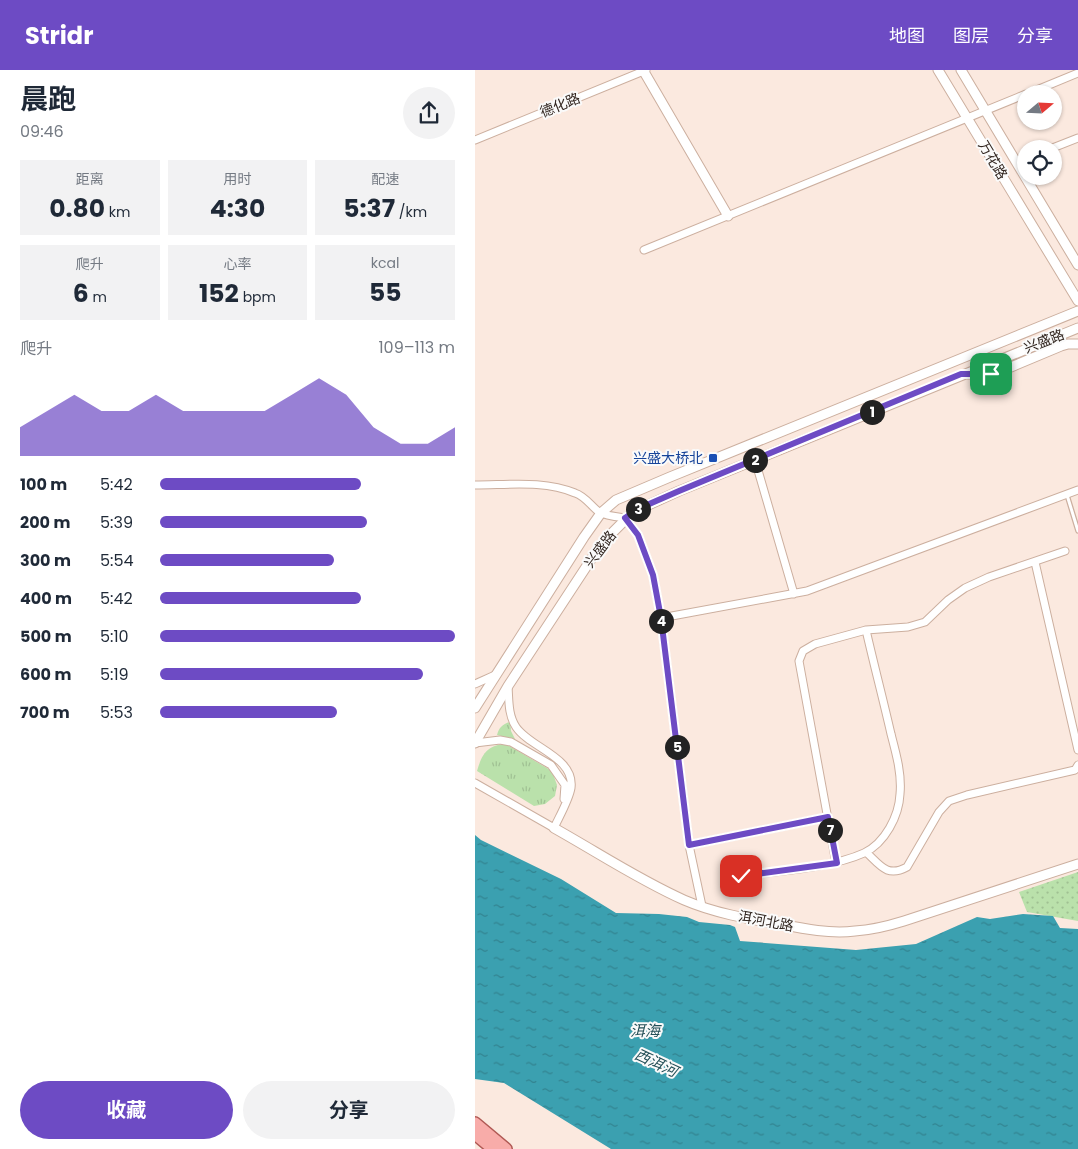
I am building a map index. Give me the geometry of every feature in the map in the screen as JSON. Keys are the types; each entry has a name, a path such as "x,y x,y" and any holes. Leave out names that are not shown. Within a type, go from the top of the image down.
{"main road":[{"path":"475,1123 505,1149"},
{"path":"475,1134 493,1149"}],"street":[{"path":"644,70 728,216"},
{"name":"德化路","path":"475,140 644,70"},
{"name":"万花路","path":"938,70 1078,301"},
{"name":"万花路","path":"961,70 986,110 1017,153"},
{"path":"1049,85 1078,73"},
{"path":"644,250 1017,98"},
{"path":"1062,144 1078,138"},
{"name":"万花路","path":"1035,185 1078,265"},
{"name":"兴盛路","path":"475,708 584,537 601,514 616,500 1078,311"},
{"name":"兴盛路","path":"475,743 508,686 592,558 625,518 640,508 961,374 1078,328"},
{"path":"961,374 991,374 999,372 1061,346 1078,344"},
{"path":"755,460 794,594"},
{"path":"475,485 533,484 553,486 578,494 601,514 625,518 638,535 653,575 661,618 689,845 702,906"},
{"path":"661,618 794,594 816,588 1078,490"},
{"path":"837,863 799,661 803,651 815,644 866,630 908,627 925,622 948,600 965,588 989,577 1065,551"},
{"path":"1035,562 1078,750"},
{"path":"741,876 837,863 865,852 887,832 895,818 900,794 900,776 866,630"},
{"path":"475,684 496,675"},
{"path":"508,686 509,707 512,721 517,729 552,755 569,774 571,788 554,828"},
{"path":"475,743 499,740 511,742 551,765 565,785 564,807"},
{"path":"865,852 887,871 898,872 907,866 939,812 949,801 967,795 1075,770 1078,765"},
{"name":"洱河北路","path":"475,783 659,888 702,906 761,921 809,929 855,932 880,928 1078,864"},
{"path":"689,845 828,817"}],"lane":[{"path":"1067,495 1078,531"}],"green space":[{"path":"510,722 511,731 515,739 497,735 501,727"},
{"path":"506,744 552,771 557,785 555,796 545,804 534,806 477,771 483,755 490,748"},
{"path":"1078,872 1078,921 1027,912 1019,892"}],"water":[{"name":"洱海","path":"475,835 481,840 561,879 616,913 659,914 687,917 699,922 730,925 735,927 740,941 856,950 916,944 977,917 990,919 1023,914 1053,916 1060,928 1078,929 1078,1149 611,1149 504,1083 475,1079"}],"place":[{"name":"兴盛大桥北","path":"713,458"}],"route":[{"path":"741,876 837,863 828,817 689,845 661,618 653,575 638,535 625,518 640,508 679,491 961,374 991,374"}],"water label":[{"name":"西洱河","path":"656,1063"}]}
